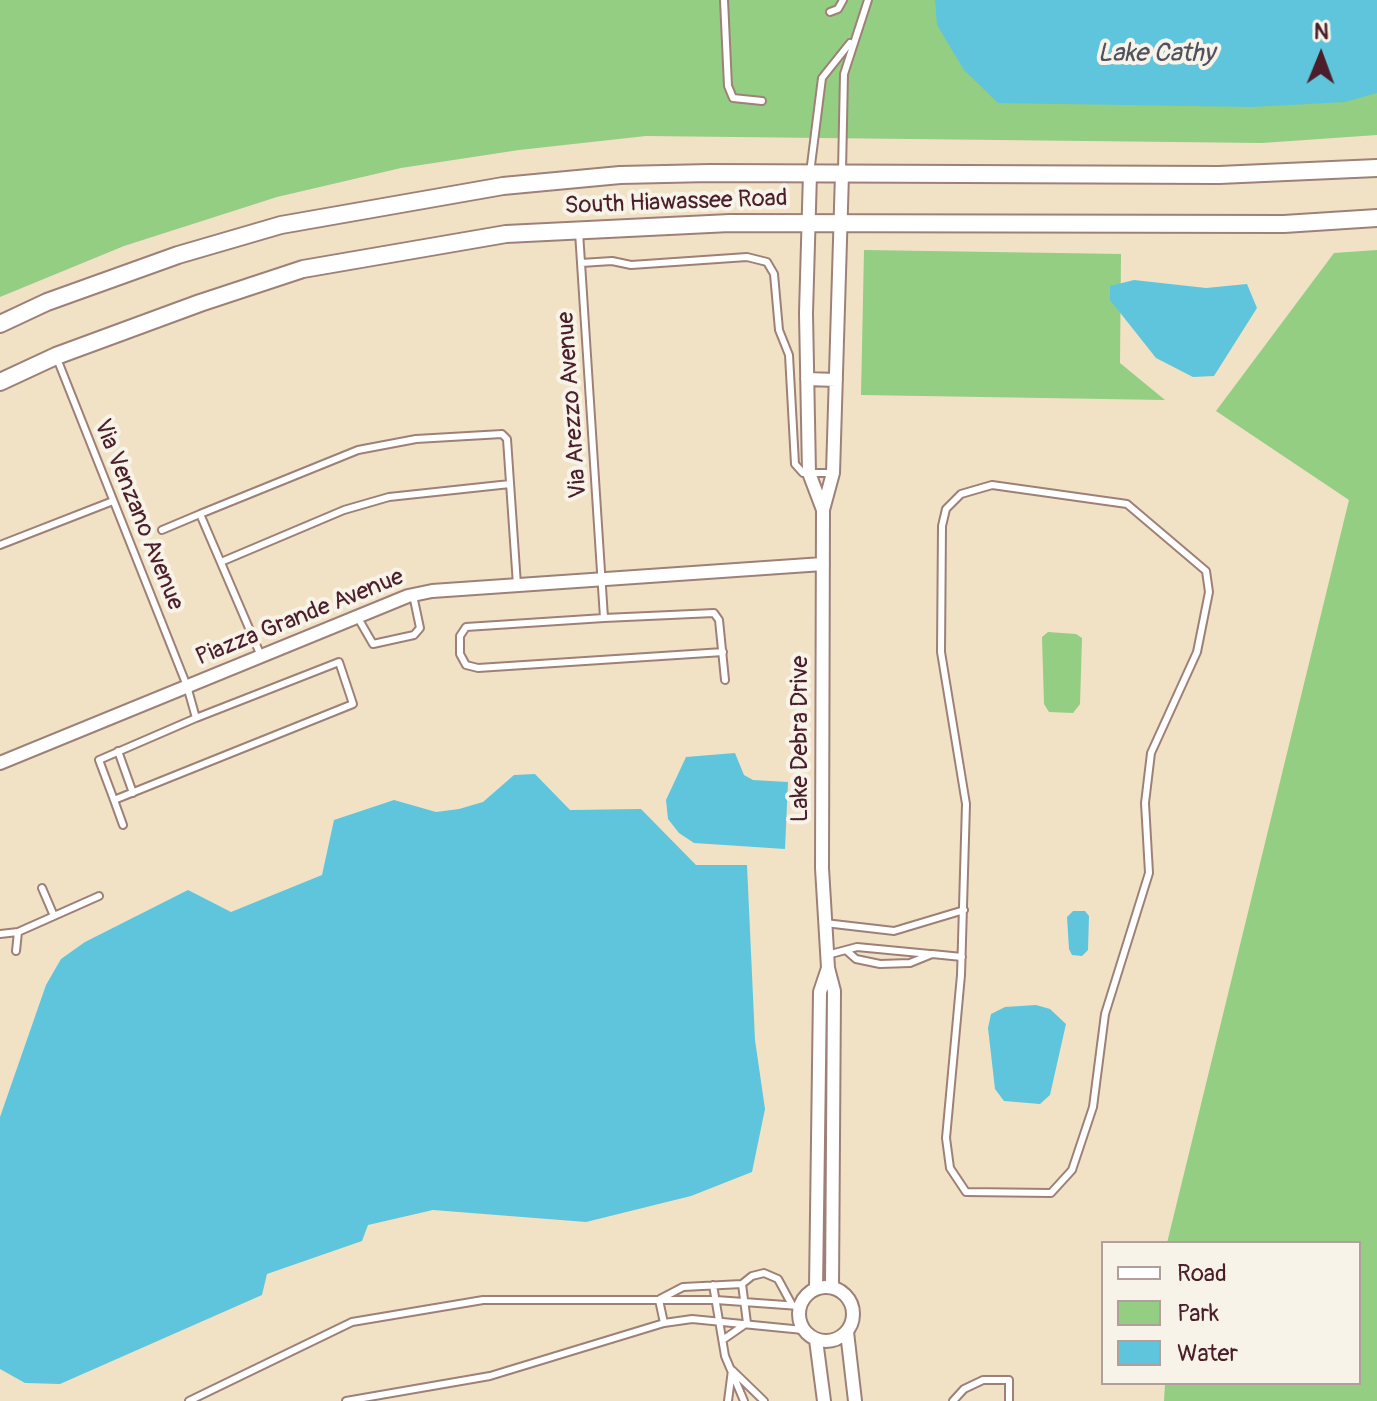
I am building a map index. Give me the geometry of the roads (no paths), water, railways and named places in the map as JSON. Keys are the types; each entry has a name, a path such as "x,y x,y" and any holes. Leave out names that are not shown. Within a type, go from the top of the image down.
{"street":[{"name":"South Hiawassee Road","path":"0,324 47,302 178,255 281,225 503,186 620,175 1219,175 1377,168"},
{"name":"Lake Debra Drive","path":"810,173 807,224 809,473 823,510"},
{"name":"Lake Debra Drive","path":"832,1287 834,991 827,962 825,923 823,510 833,473 842,174"},
{"name":"South Hiawassee Road","path":"0,382 56,356 200,303 322,264 506,234 579,229 807,224 1284,224 1377,218"},
{"path":"807,379 836,380"},
{"name":"Piazza Grande Avenue","path":"0,763 413,595 823,564"},
{"name":"Lake Debra Drive","path":"816,1288 820,992 827,962"},
{"path":"847,1332 831,1341 816,1340 803,1330 795,1305 816,1288 832,1287 847,1296 853,1308 847,1332 855,1401"},
{"path":"816,1340 824,1401"}],"lane":[{"path":"724,0 728,86 733,98 762,101"},
{"path":"830,12 838,9 843,0"},
{"path":"842,174 844,74 868,0"},
{"path":"810,173 822,78 853,41"},
{"name":"Via Arezzo Avenue","path":"579,229 604,618"},
{"path":"581,263 612,261 631,265 747,257 767,262 774,274 779,330 789,355 795,464 801,472 833,473"},
{"name":"Via Venzano Avenue","path":"56,356 187,686 196,718"},
{"path":"162,530 358,450 416,439 502,434 507,439 517,585"},
{"path":"221,562 344,510 389,497 510,484"},
{"path":"992,485 1127,504 1206,571 1209,592 1197,652 1151,753 1145,803 1149,873 1105,1014 1093,1107 1072,1170 1051,1193 966,1192 950,1168 946,1138 962,957 966,804 941,652 946,509 961,494 992,485"},
{"path":"0,542 113,501"},
{"path":"200,514 261,656"},
{"path":"357,617 373,644 414,635 420,628 413,595"},
{"path":"723,652 478,668 466,665 460,654 462,631 473,625 714,613 719,620 723,652 725,680"},
{"path":"114,800 353,704 339,662 99,760 123,825"},
{"path":"118,751 133,793"},
{"path":"42,888 54,916"},
{"path":"0,934 18,932 99,896"},
{"path":"825,923 894,931 910,929 964,910"},
{"path":"894,931 894,951"},
{"path":"16,951 18,932"},
{"path":"827,962 857,947 962,957"},
{"path":"847,951 856,959 880,964 910,963 932,954"},
{"path":"659,1300 683,1287 742,1284 752,1276 764,1273 778,1279 795,1305"},
{"path":"742,1284 747,1323"},
{"path":"713,1285 725,1356 744,1401"},
{"path":"189,1401 352,1322 483,1300 716,1300 795,1305"},
{"path":"659,1300 664,1323"},
{"path":"346,1401 490,1376 664,1323 692,1319 803,1330"},
{"path":"724,1339 747,1323"},
{"path":"728,1401 732,1370"},
{"path":"732,1370 764,1401"},
{"path":"953,1401 964,1389 983,1380 1009,1380 1009,1401"}],"water":[{"name":"Lake Cathy","path":"935,0 1377,0 1377,93 1345,102 1253,107 998,103 964,70 937,25"},
{"path":"1134,280 1206,288 1247,284 1257,308 1214,376 1193,377 1156,358 1110,300 1110,286"},
{"path":"735,753 744,775 753,780 788,782 785,849 694,843 679,833 668,819 666,800 686,757"},
{"path":"535,774 570,810 641,809 696,865 747,865 755,1040 765,1109 752,1172 691,1196 586,1222 433,1210 368,1225 362,1241 267,1274 262,1295 60,1384 25,1383 0,1369 0,1117 46,985 61,959 85,942 188,890 231,912 322,875 334,820 394,800 436,812 459,809 483,802 514,775"},
{"path":"1073,911 1085,911 1089,916 1088,950 1082,956 1072,955 1069,949 1067,917"},
{"path":"1036,1005 1050,1009 1066,1024 1050,1095 1040,1104 1004,1101 995,1089 988,1028 991,1014 1005,1007"}]}
